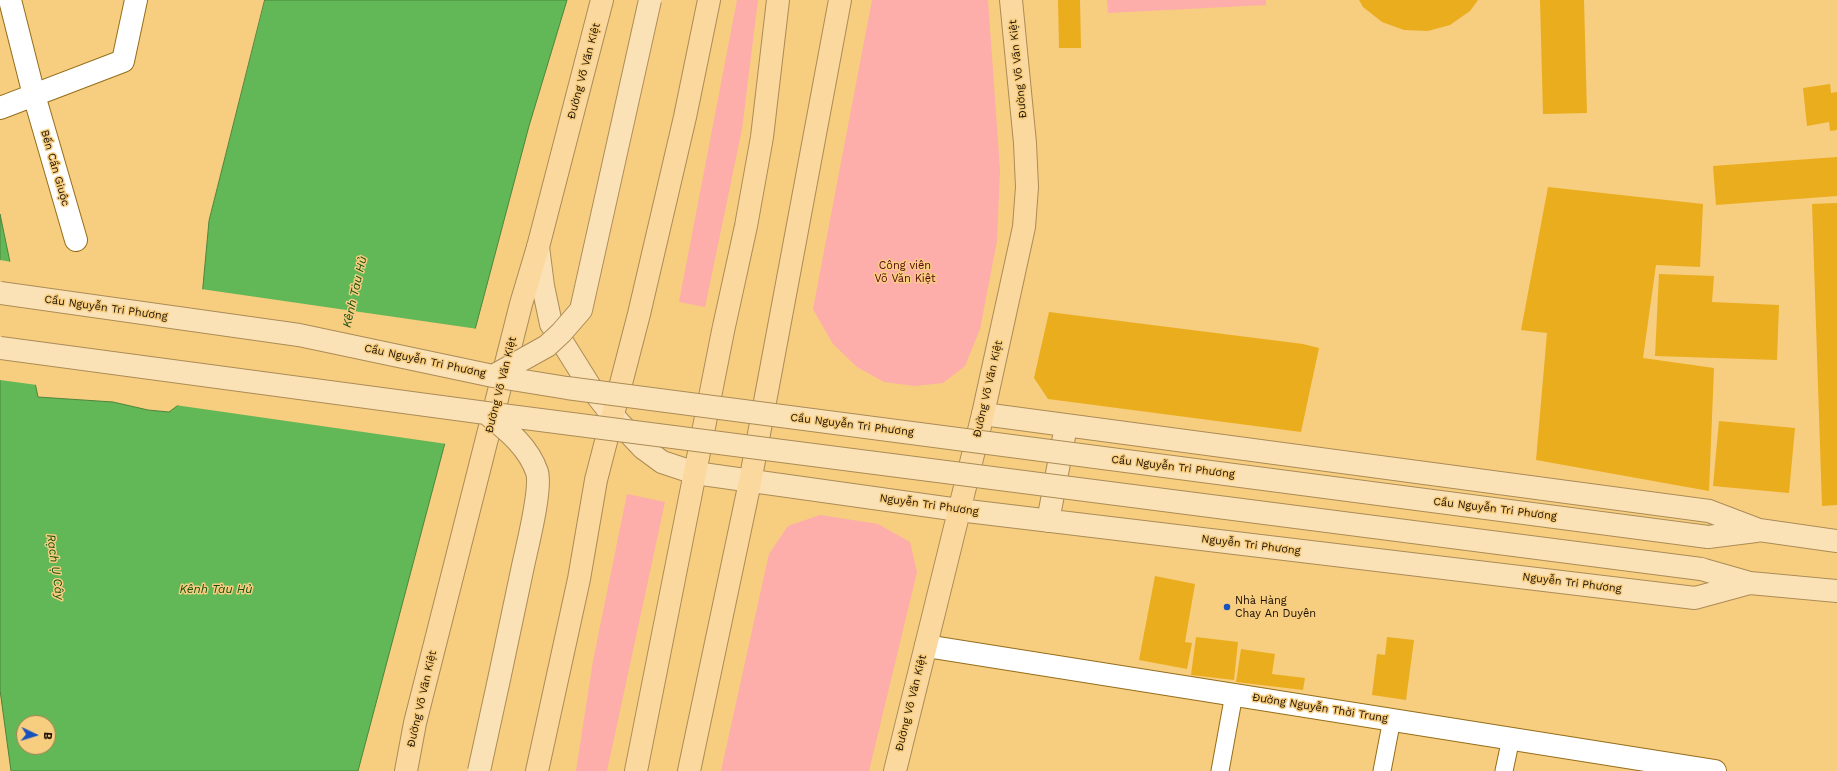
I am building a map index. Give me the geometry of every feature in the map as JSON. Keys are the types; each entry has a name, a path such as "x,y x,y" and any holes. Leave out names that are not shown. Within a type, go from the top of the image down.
{"highway":[{"name":"Đường Võ Văn Kiệt","path":"406,771 416,724 515,327 538,247 602,0"},
{"path":"537,771 579,579 596,480 639,314 685,117 709,0"},
{"path":"636,771 723,331 746,226 762,137 778,0"},
{"path":"689,771 750,482 840,0"},
{"name":"Đường Võ Văn Kiệt","path":"895,771 982,414 1024,227 1028,187 1011,0"}],"main road":[{"path":"493,376 547,346 561,333 581,310 650,0"},
{"name":"Nguyễn Tri Phương","path":"538,247 543,286 551,324 591,388 612,415 643,448 662,462 695,473 750,482 959,510 1695,598 1750,583"},
{"name":"Cầu Nguyễn Tri Phương","path":"0,293 299,334 493,376 567,388 1708,537 1759,530"},
{"path":"0,348 486,413 514,435 527,453 537,474 536,498 529,540 479,771"},
{"name":"Nguyễn Tri Phương","path":"486,413 1701,569 1750,583 1837,591"},
{"path":"982,414 1709,511 1759,530 1837,540"},
{"path":"1048,521 1066,426"}],"street":[{"name":"Bến Cần Giuộc","path":"10,0 34,95 76,240"},
{"path":"0,108 123,61 136,0"},
{"name":"Đường Nguyễn Thời Trung","path":"926,646 1715,771"}],"lane":[{"path":"1220,771 1234,694"},
{"path":"1382,771 1392,719"},
{"path":"1504,771 1510,738"}],"green space":[{"path":"737,0 758,0 742,129 705,307 679,302"},
{"name":"Công viên Võ Văn Kiệt","path":"872,0 988,0 1000,170 997,241 980,329 965,366 943,383 915,386 884,382 857,367 833,344 813,309"},
{"path":"1107,0 1266,0 1266,5 1108,13"},
{"path":"627,494 665,502 607,771 576,771 593,661"},
{"path":"820,515 878,524 910,542 917,572 869,771 721,771 769,554 788,526"}],"water":[{"name":"Kênh Tàu Hủ","path":"265,0 567,0 529,126 358,771 11,771 0,690 0,214 38,397 113,402 148,410 169,412 193,394 209,221"}],"pier":[{"path":"0,260 12,262 37,385 0,380"},
{"path":"201,289 478,329 447,444 175,405 191,393"}],"building":[{"path":"1058,0 1080,0 1081,48 1059,48"},
{"path":"1359,0 1478,0 1470,11 1450,25 1428,31 1404,30 1382,22 1363,7"},
{"path":"1540,0 1584,0 1587,113 1543,114"},
{"path":"1830,84 1831,93 1837,92 1837,130 1830,131 1829,122 1807,126 1803,88"},
{"path":"1837,157 1837,196 1716,205 1713,166"},
{"path":"1548,187 1703,204 1700,267 1656,265 1643,358 1714,368 1709,491 1536,460 1547,333 1521,330"},
{"path":"1837,203 1837,505 1822,506 1812,204"},
{"path":"1659,274 1714,276 1712,302 1779,305 1777,360 1655,356"},
{"path":"1049,312 1303,344 1319,348 1301,432 1048,399 1034,378"},
{"path":"1719,421 1795,428 1789,493 1713,486"},
{"path":"1155,576 1195,584 1185,642 1192,643 1187,669 1139,660"},
{"path":"1196,637 1238,642 1234,680 1191,675"},
{"path":"1387,637 1414,640 1406,700 1372,695 1377,654 1385,655"},
{"path":"1241,649 1275,654 1272,674 1305,678 1303,690 1236,682"}],"place":[{"name":"Nhà Hàng Chay An Duyên","path":"1227,607"}],"water label":[{"name":"Rạch Ụ Cây","path":"55,567"}]}
